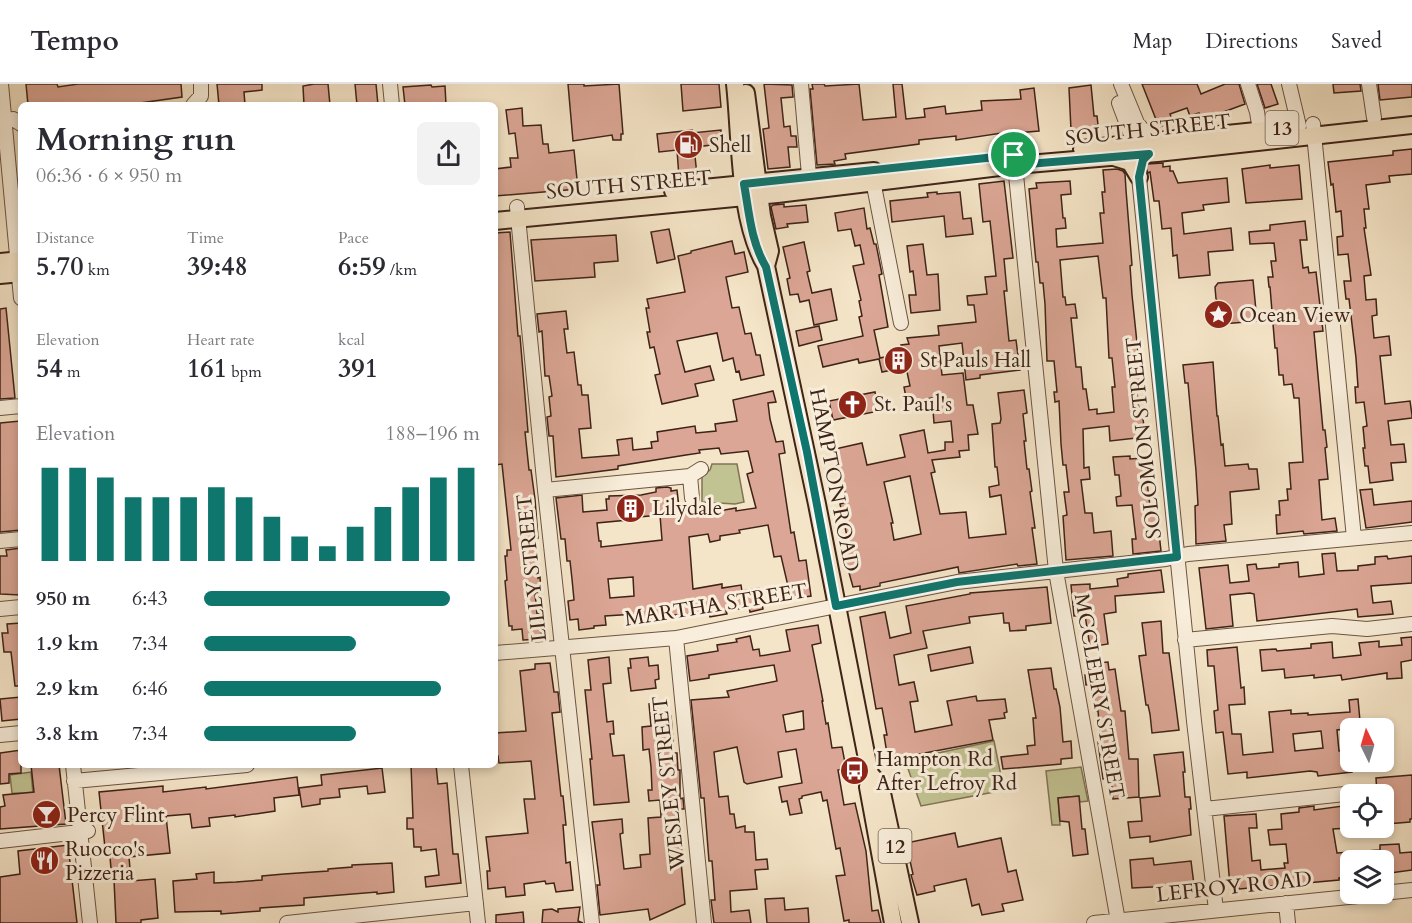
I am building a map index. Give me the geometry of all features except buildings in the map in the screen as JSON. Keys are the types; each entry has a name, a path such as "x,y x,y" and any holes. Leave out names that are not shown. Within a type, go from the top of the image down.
{"main road":[{"name":"HAMPTON ROAD","path":"735,84 740,164 751,190 770,251 766,267 807,452 870,774 868,787 893,923"},
{"name":"HAMPTON ROAD","path":"744,84 748,101 751,190"},
{"name":"SOUTH STREET","path":"1139,157 1141,147 1257,136 1412,114"},
{"name":"SOUTH STREET","path":"1309,129 1412,125"},
{"name":"SOUTH STREET","path":"498,210 518,213 810,184 1015,160 1064,151 1139,157"},
{"name":"SOUTH STREET","path":"1015,160 1114,157 1128,160 1139,157"},
{"name":"SOUTH STREET","path":"498,220 518,213"},
{"path":"0,275 15,266"},
{"name":"HAMPTON ROAD","path":"870,774 879,784 882,793 910,923"}],"street":[{"path":"390,84 392,102"},
{"path":"801,84 810,184"},
{"name":"SOLOMON STREET","path":"1112,84 1139,157 1185,640 1216,910"},
{"path":"1121,84 1137,123 1139,157"},
{"path":"1248,84 1257,112 1257,136"},
{"path":"1289,84 1309,129 1354,538"},
{"path":"1369,84 1374,118"},
{"path":"5,91 17,122 18,138"},
{"path":"5,91 15,266 18,282"},
{"name":"MCCLEERY STREET","path":"1015,160 1056,571 1118,921"},
{"path":"874,176 901,323"},
{"name":"LILLY STREET","path":"518,213 592,923"},
{"path":"0,408 18,406"},
{"path":"545,489 696,473 692,498"},
{"name":"MARTHA STREET","path":"498,653 676,638 957,582 1412,533"},
{"path":"0,541 18,538"},
{"path":"0,609 18,607"},
{"path":"1185,640 1332,626 1367,629 1412,624"},
{"name":"WESLEY STREET","path":"676,638 704,923"},
{"path":"0,735 18,733"},
{"path":"74,768 78,781 98,923"},
{"path":"78,781 80,768"},
{"path":"78,781 215,768"},
{"path":"461,768 478,923"},
{"path":"1205,809 1340,795"},
{"path":"0,841 84,832"},
{"path":"84,832 90,923"},
{"path":"1394,892 1412,890"},
{"name":"LEFROY ROAD","path":"1094,923 1340,898"},
{"path":"287,923 476,903"},
{"path":"1286,903 1288,923"}],"green space":[{"path":"712,464 737,464 744,502 735,504 702,502 702,476 710,470"},
{"path":"994,741 1001,776 994,792 921,806 905,760"},
{"path":"1081,767 1088,801 1080,802 1079,796 1058,798 1060,825 1052,825 1046,771"},
{"path":"31,772 33,794 12,793 10,775"}],"place":[{"name":"Shell","path":"688,145"},
{"name":"Ocean View","path":"1218,315"},
{"name":"St Pauls Hall","path":"899,360"},
{"name":"St. Paul's","path":"853,404"},
{"name":"Lilydale","path":"631,508"},
{"name":"Hampton Rd After Lefroy Rd","path":"855,771"},
{"name":"Percy Flint","path":"46,815"},
{"name":"Ruocco's Pizzeria","path":"44,861"}],"route":[{"path":"1149,154 1143,160 1139,177 1177,557 957,582 836,606 791,376 766,267 758,253 749,219 744,184 1014,155 1016,165 1149,154"}]}
